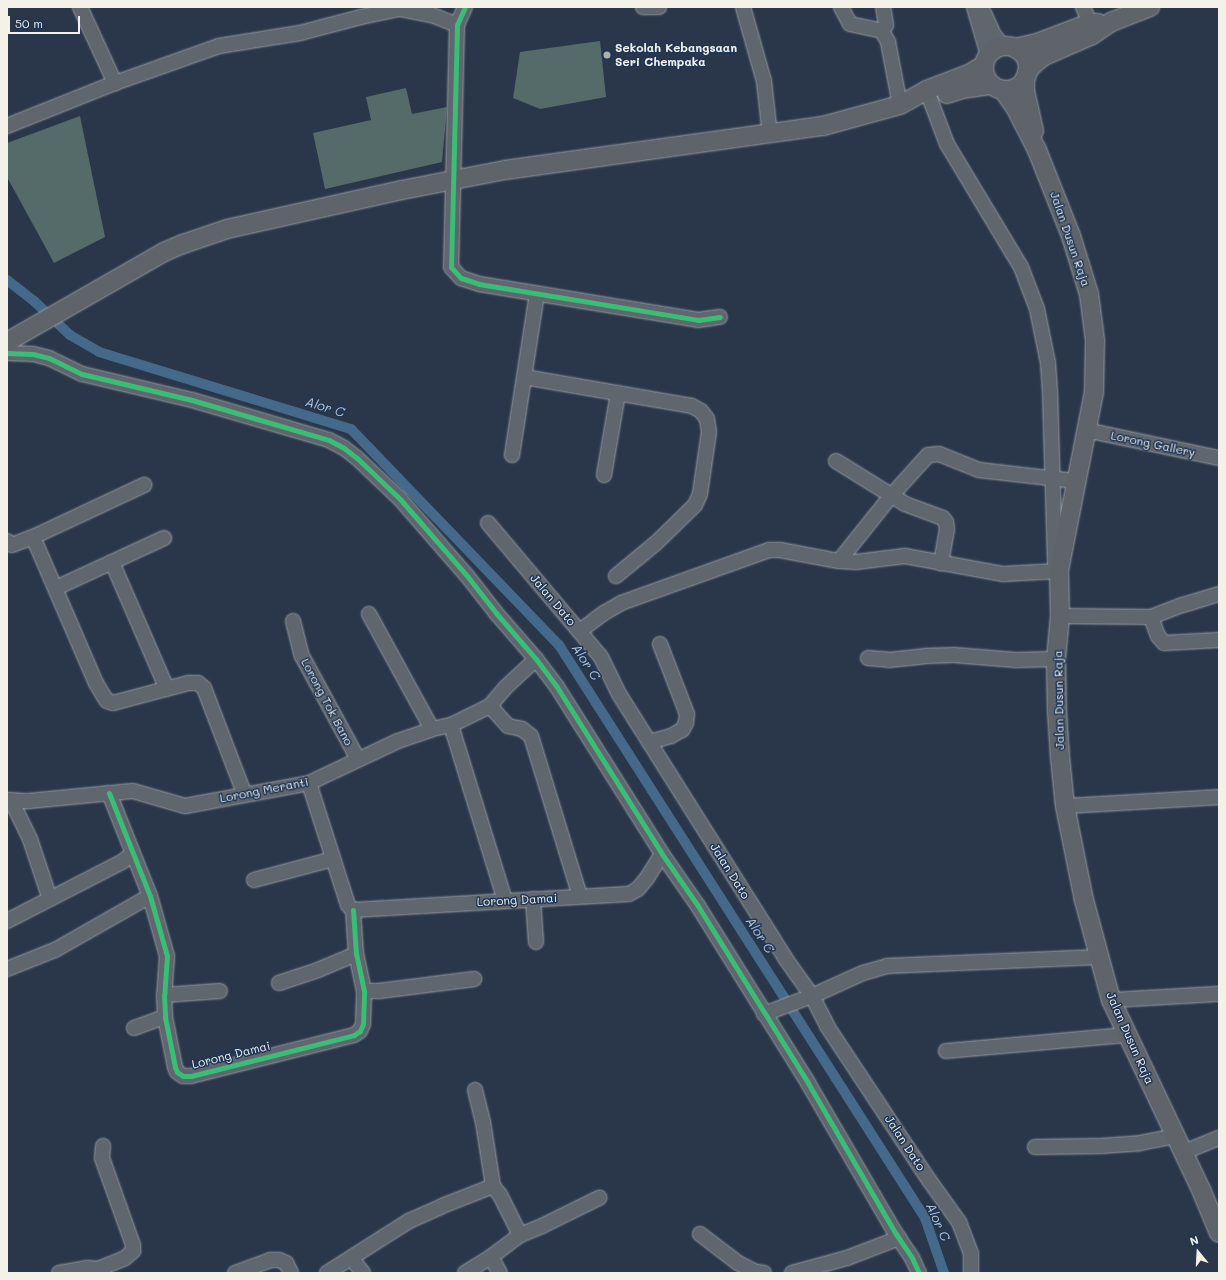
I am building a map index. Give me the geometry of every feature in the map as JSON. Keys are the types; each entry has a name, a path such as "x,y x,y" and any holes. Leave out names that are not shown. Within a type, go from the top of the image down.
{"main road":[{"path":"9,345 89,295 164,252 206,236 252,223 454,179 505,170 770,135 836,123 900,105 930,99 962,89 997,87 1016,88 1034,64 1044,56 1092,35 1111,22 1150,7"},
{"path":"900,105 927,90 971,73 997,54 1040,42 1087,15 1111,22"},
{"path":"997,54 1024,56 1026,61 1026,75"},
{"path":"997,54 984,72 997,87"},
{"name":"Jalan Dusun Raja","path":"1026,75 1025,91 1037,150"},
{"name":"Jalan Dusun Raja","path":"997,87 1015,107 1037,150 1071,236 1089,294 1096,363 1094,392 1057,571 1060,616 1056,659 1059,751 1065,806 1084,900 1111,1000 1184,1152 1219,1234"}],"street":[{"path":"80,7 115,83"},
{"path":"465,7 456,25 451,267 461,278 479,284 698,320 720,317"},
{"path":"643,7 660,7"},
{"path":"743,7 764,80 770,135"},
{"path":"841,7 850,24 882,31 888,42 900,105"},
{"path":"882,31 886,25 883,7"},
{"path":"974,7 997,54"},
{"path":"981,7 994,35 997,54"},
{"path":"7,126 115,83 219,46 300,33 379,10 400,9 417,11 432,15 456,25"},
{"path":"580,631 604,613 621,603 764,551 780,550 840,561 870,561 905,556 1003,574 1057,571 1048,363 1037,309 1021,267 949,149 930,99"},
{"path":"512,455 537,294"},
{"path":"9,345 49,358 82,374 200,402 311,434 344,448 400,499 536,659 586,733 662,854 698,906 766,1013 831,1120 912,1258 919,1273"},
{"path":"524,377 692,406 701,411 707,419 709,432 700,494 695,505 656,543 616,576"},
{"path":"604,475 618,393"},
{"name":"Lorong Gallery","path":"1086,430 1219,458"},
{"path":"840,561 923,458 934,453 979,470 1076,480"},
{"path":"836,461 905,504 943,518 946,522 947,529 941,563"},
{"path":"7,541 12,545 33,537 144,485"},
{"name":"Jalan Dato","path":"488,523 601,657 619,694 827,1026 929,1180 959,1222 971,1254 971,1273"},
{"path":"33,537 96,683 107,701 114,703 121,702 188,683 198,683 204,688 244,794"},
{"path":"56,588 164,538"},
{"path":"112,562 167,689"},
{"path":"1060,616 1150,617 1219,594"},
{"path":"369,614 432,729"},
{"path":"1150,617 1158,636 1164,643 1219,640"},
{"name":"Lorong Tok Bano","path":"293,621 302,656 358,760"},
{"path":"649,742 671,736 682,730 686,723 688,714 660,644"},
{"path":"868,658 889,660 954,655 1016,660 1056,659"},
{"name":"Lorong Meranti","path":"9,800 29,801 133,791 185,806 309,783 398,741 432,729 451,725 490,706 506,687 536,659"},
{"path":"490,706 508,726 522,729 531,736 580,896"},
{"path":"451,725 505,900"},
{"name":"Lorong Damai","path":"109,793 150,896 167,956 164,995 165,1017 177,1072 183,1076 191,1076 354,1035 360,1031 364,1024 364,991 356,954 353,910 348,905 309,783"},
{"path":"1065,806 1219,797"},
{"path":"9,800 30,839 50,899"},
{"path":"7,921 122,862 132,854"},
{"name":"Lorong Damai","path":"353,910 629,894 638,888 647,878 662,854"},
{"path":"254,880 333,859"},
{"path":"7,969 55,950 150,896"},
{"path":"533,899 536,942"},
{"path":"279,983 318,970 356,954"},
{"path":"766,1013 810,997 863,973 895,965 1099,957"},
{"path":"364,991 379,991 474,979"},
{"path":"164,995 220,991"},
{"path":"1111,1000 1219,994"},
{"path":"134,1028 165,1017"},
{"path":"946,1051 1127,1035"},
{"path":"475,1090 483,1122 493,1186 500,1195 520,1235"},
{"path":"1035,1147 1127,1144 1176,1136"},
{"path":"1184,1152 1219,1138"},
{"path":"59,1273 87,1268 101,1271 126,1258 133,1251 133,1246 102,1158 103,1146"},
{"path":"327,1273 409,1222 442,1206 493,1186"},
{"path":"465,1273 491,1257 520,1235 599,1198"},
{"path":"700,1234 738,1262 756,1272 764,1273"},
{"path":"792,1273 847,1258 899,1238"},
{"path":"491,1257 500,1273"},
{"path":"351,1258 363,1273"},
{"path":"236,1273 270,1260 280,1260 286,1263 291,1273"}],"green space":[{"path":"600,41 606,97 540,109 513,98 520,52"},
{"path":"406,88 412,114 447,107 442,162 325,189 313,133 371,120 366,97"},
{"path":"80,116 105,237 54,263 7,177 7,143"}],"waterway":[{"name":"Alor C","path":"7,280 34,301 70,335 99,352 351,429 559,645 925,1218 944,1273"}],"cycle path":[{"path":"465,7 457,25 451,267 461,278 479,284 698,320 720,317"},
{"path":"7,353 33,354 49,358 82,374 192,400 329,440 344,448 357,458 400,499 468,577 496,613 536,659 557,687 662,854 698,906 808,1083 896,1234 912,1258 919,1273"},
{"path":"109,793 150,896 167,956 164,995 165,1017 175,1067 177,1072 183,1076 191,1076 354,1035 360,1031 363,1024 364,991 356,954 353,910"}],"place":[{"name":"Sekolah Kebangsaan Seri Chempaka","path":"607,55"}]}
